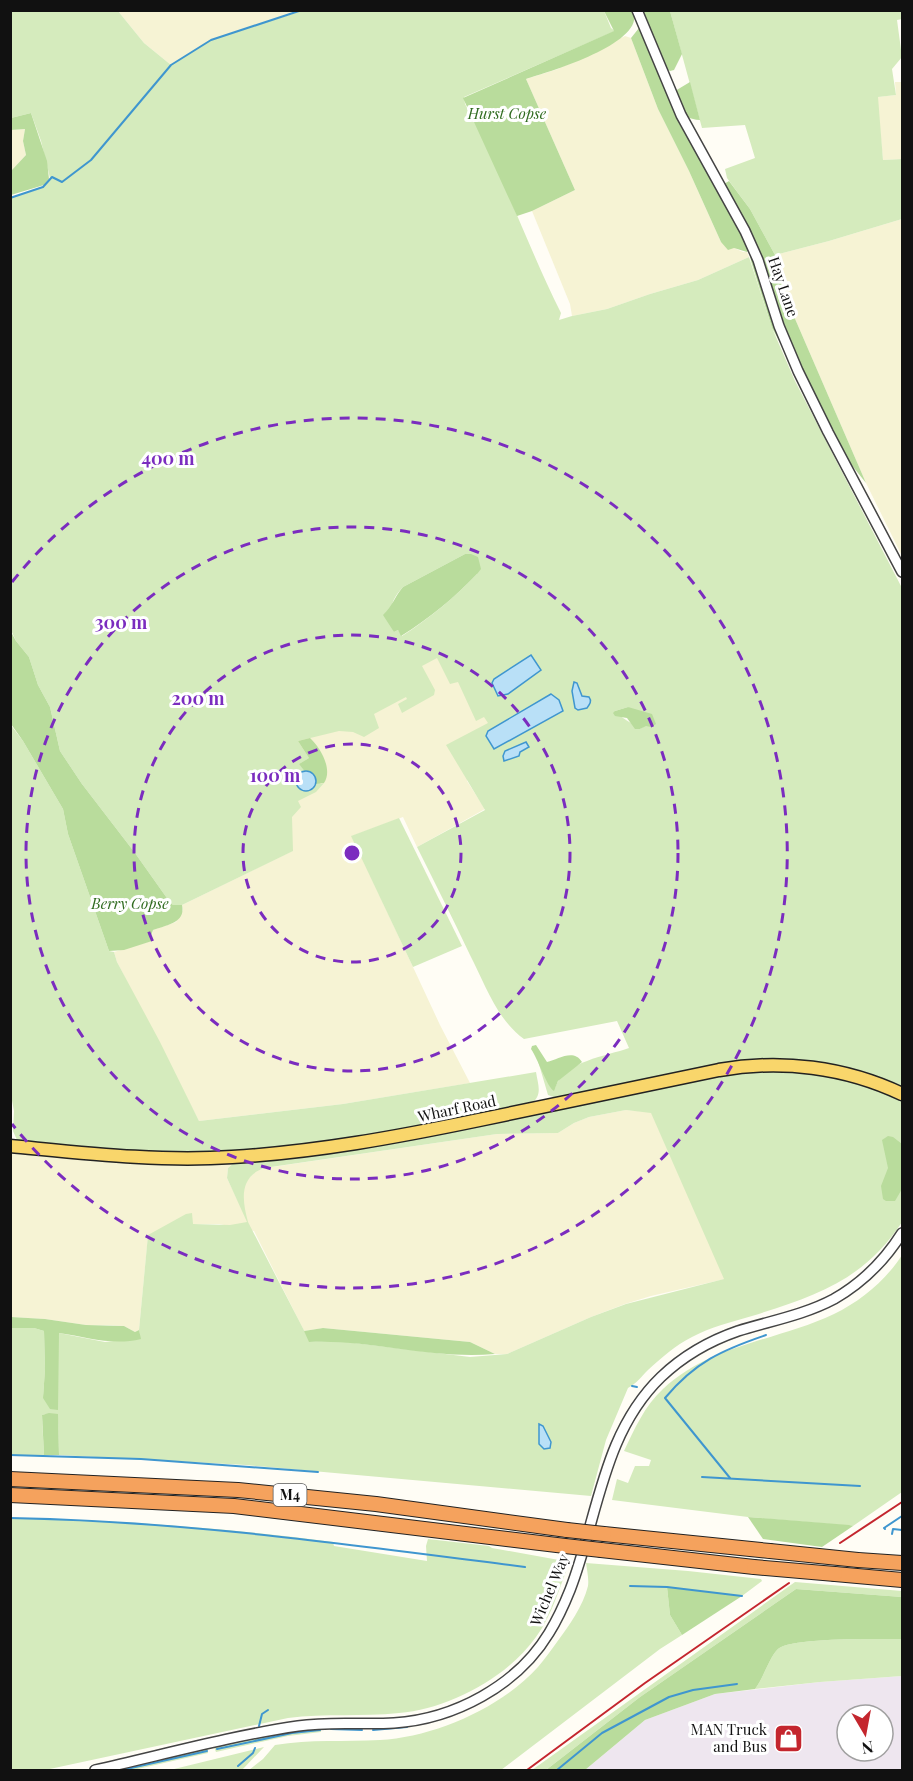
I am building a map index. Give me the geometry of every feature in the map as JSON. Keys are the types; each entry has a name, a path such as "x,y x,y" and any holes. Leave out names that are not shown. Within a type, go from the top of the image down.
{"highway":[{"name":"M4","path":"10,1479 238,1490 376,1504 567,1530 903,1563"},
{"name":"M4","path":"10,1495 234,1506 754,1567 903,1580"}],"main road":[{"name":"Wharf Road","path":"10,1146 186,1158 317,1150 404,1135 750,1065 798,1066 832,1070 865,1078 903,1094"}],"street":[{"name":"Hay Lane","path":"637,10 681,116 746,231 758,260 779,326 798,371 903,572"},
{"name":"Wichel Way","path":"95,1770 302,1725 392,1723 431,1717 466,1705 494,1689 530,1659 549,1634 559,1615 572,1585 615,1446 626,1423 644,1396 673,1367 699,1348 737,1332 815,1308 851,1288 877,1265 903,1233"}],"shaded area":[{"path":"118,11 302,11 211,40 171,65 144,43"},
{"path":"625,36 631,38 658,109 721,242 747,252 749,257 698,280 607,309 572,316 570,304 532,211 575,190 526,79 558,69"},
{"path":"895,82 902,82 902,159 883,160 877,97 896,95"},
{"path":"25,129 23,141 26,155 11,171 11,130"},
{"path":"902,219 902,556 866,483 783,291 775,255"},
{"path":"536,593 467,781 485,809 417,847 403,817 352,836 440,1025 470,1083 343,1104 199,1121 117,962 114,952 151,941 153,930 176,922 183,910 182,905 292,851 282,775 298,741"},
{"path":"626,1110 651,1112 725,1279 625,1304 507,1354 495,1354 470,1342 323,1328 304,1331 254,1231 219,1224 193,1224 148,1236 139,1330 135,1332 124,1326 86,1325 11,1317 10,1151 235,1162 228,1168 227,1178 246,1218 243,1190 247,1180 257,1170 497,1134 558,1133 589,1117"},
{"path":"902,1676 902,1770 585,1770 645,1720 715,1694 820,1682"}],"green space":[{"path":"11,11 118,11 144,43 171,65 211,40 302,11 604,11 611,28 615,31 464,97 465,104 491,156 561,313 559,320 607,309 698,280 749,257 772,328 795,381 902,588 902,1087 833,1064 800,1060 757,1060 556,1098 548,1095 538,1061 555,1088 567,1071 587,1061 629,1048 617,1021 524,1039 515,1031 499,1012 417,847 485,810 446,745 488,723 484,717 476,721 458,682 450,684 437,658 422,666 435,690 434,695 402,713 398,704 407,699 406,697 374,714 379,728 364,737 353,732 339,731 298,741 309,758 299,764 321,784 324,783 316,792 298,801 301,807 292,817 293,851 182,905 173,905 169,901 60,751 50,707 38,685 29,657 16,641 11,630 11,198 38,189 50,178 31,113 11,118","holes":["465,554 477,574 441,607 402,636 398,630 394,632 391,608 403,587","628,707 646,725 640,729 615,711"]},
{"name":"Hurst Copse","path":"604,11 633,11 633,23 625,34 611,45 574,63 526,79 575,190 517,216 463,98 614,31"},
{"path":"641,11 670,11 682,54 674,70 670,71 664,67"},
{"path":"670,11 902,11 902,19 897,20 902,57 892,69 896,95 878,97 883,160 902,159 902,219 775,255 750,209 727,178 725,169 755,158 745,125 702,128"},
{"path":"639,28 680,125 719,192 729,181 750,209 775,255 783,291 866,483 827,427 772,328 749,250 747,252 734,248 728,250 721,242 658,109 631,38"},
{"path":"690,82 700,120 684,115 675,91"},
{"path":"31,113 47,161 49,179 44,185 11,195 11,171 26,155 23,141 25,129 11,130 11,118"},
{"path":"465,554 478,557 481,569 477,574 422,622 401,636 398,630 394,632 383,615 403,587"},
{"name":"Berry Copse","path":"10,630 29,657 38,685 50,707 60,751 169,901 173,905 182,905 181,916 178,920 153,930 152,941 124,950 109,951 68,834 63,809 11,724"},
{"path":"628,707 652,714 656,724 635,729 627,718 615,716 613,713"},
{"path":"10,724 23,741 63,809 68,834 109,951 114,952 117,962 199,1121 343,1104 536,1072 539,1090 535,1101 531,1104 402,1131 271,1150 176,1152 112,1149 17,1140 13,1131 14,1111 10,1090"},
{"path":"310,738 324,759 327,772 324,783 315,784 299,764 309,758 298,741"},
{"path":"399,818 462,946 413,967 351,836"},
{"path":"536,1045 547,1062 570,1055 582,1062 558,1081 554,1091 548,1084 531,1049"},
{"path":"785,1070 816,1074 859,1084 902,1100 902,1222 872,1258 837,1283 797,1301 699,1333 658,1361 628,1388 606,1440 591,1496 246,1465 59,1455 58,1419 46,1414 42,1415 44,1455 11,1455 10,1328 34,1328 44,1331 43,1398 59,1333 105,1342 140,1338 148,1235 192,1213 193,1224 230,1225 247,1222 227,1178 228,1168 235,1162 380,1144 740,1072","holes":["626,1110 651,1113 724,1279 626,1304 507,1354 470,1357 338,1341 310,1342 248,1222 244,1206 246,1183 250,1177 264,1168 497,1134 558,1133 589,1117"]},
{"path":"888,1136 902,1144 902,1189 895,1201 883,1199 881,1186 888,1168 882,1140"},
{"path":"902,1255 902,1492 853,1526 748,1517 612,1500 617,1479 628,1483 635,1466 649,1466 651,1460 624,1451 645,1410 663,1389 702,1362 812,1323 844,1309 881,1281"},
{"path":"11,1317 86,1325 124,1326 135,1332 139,1330 141,1339 120,1342 59,1333 58,1410 50,1409 43,1398 44,1331 34,1328 11,1328"},
{"path":"323,1328 470,1342 495,1354 449,1354 356,1343 309,1342 304,1331"},
{"path":"58,1414 59,1455 44,1455 42,1415"},
{"path":"748,1517 853,1526 822,1547 763,1539"},
{"path":"11,1518 132,1523 253,1533 333,1542 334,1546 427,1561 428,1539 489,1546 570,1562 547,1619 524,1652 493,1678 456,1698 418,1710 399,1713 288,1718 45,1770 11,1770"},
{"path":"586,1563 688,1571 761,1579 762,1581 742,1596 667,1587 670,1615 682,1635 660,1649 501,1770 249,1770 275,1745 401,1738 444,1726 486,1707 523,1682 541,1664 566,1629 586,1593 588,1577"},
{"path":"795,1582 902,1591 902,1597 796,1589 640,1697 546,1770 532,1770"},
{"path":"667,1587 742,1596 682,1635 670,1615"},
{"path":"796,1589 902,1597 902,1639 817,1641 786,1645 775,1652 755,1689 715,1694 645,1720 585,1770 546,1770 640,1697"},
{"path":"902,1639 902,1676 755,1689 775,1652 786,1645 817,1641"},
{"path":"321,1727 321,1732 288,1736 216,1752 214,1747 285,1731"},
{"path":"264,1747 242,1770 170,1770"},
{"path":"208,1748 208,1753 133,1770 110,1770"}],"water":[{"path":"531,655 541,670 508,694 498,696 492,683 494,679"},
{"path":"574,682 577,683 582,696 590,698 587,708 578,710 575,708 572,691"},
{"path":"551,694 559,700 563,711 494,749 486,736 488,731"},
{"path":"526,742 529,747 520,752 519,756 504,761 505,751"},
{"path":"306,771 313,774 316,781 313,788 306,791 299,788 296,781 299,774"},
{"path":"539,1424 543,1426 551,1442 550,1448 544,1449 539,1444"}],"waterway":[{"path":"10,198 43,187 52,177 62,182 91,160 171,65 211,40 302,10"},
{"path":"730,1478 665,1398 687,1375 710,1359 766,1335"},
{"path":"632,1386 637,1387"},
{"path":"10,1455 141,1459 318,1472"},
{"path":"702,1477 860,1486"},
{"path":"885,1529 902,1516"},
{"path":"10,1518 204,1529 525,1567"},
{"path":"892,1534 893,1529 902,1530"},
{"path":"630,1586 667,1587 742,1596"},
{"path":"557,1770 602,1733 669,1697 693,1690 737,1684"},
{"path":"259,1726 262,1714 268,1710"},
{"path":"373,1730 407,1727"},
{"path":"331,1729 362,1730"},
{"path":"217,1749 292,1733 320,1730"},
{"path":"238,1766 253,1753 255,1748"},
{"path":"122,1770 207,1751"}],"railway":[{"path":"840,1543 902,1502"},
{"path":"527,1770 645,1683 789,1583"}],"place":[{"name":"MAN Truck and Bus","path":"788,1739"}]}
